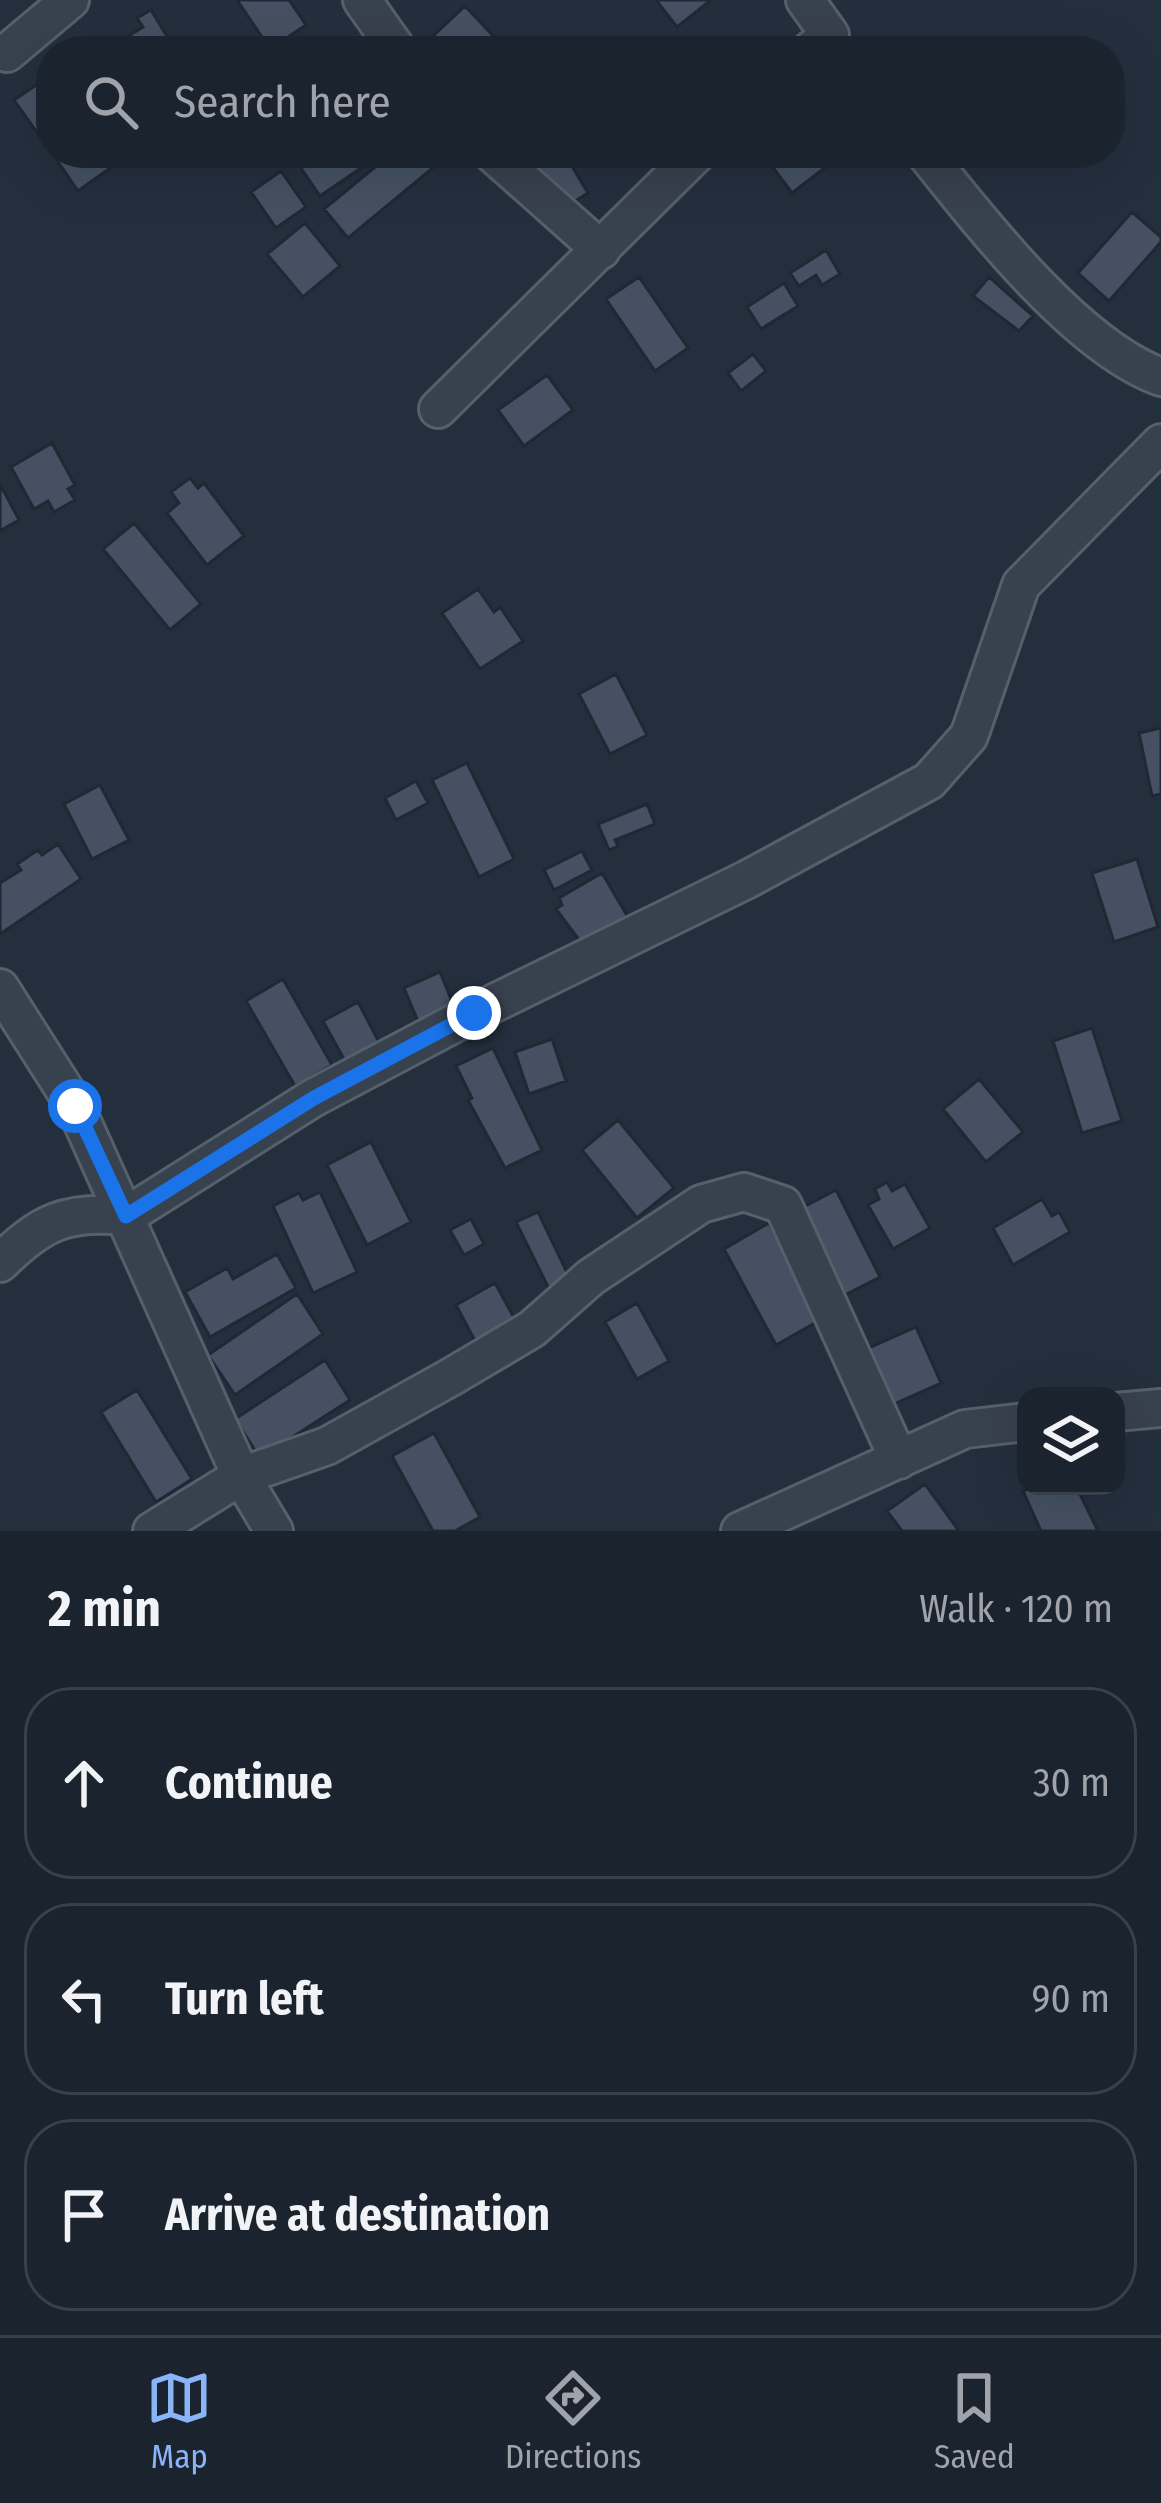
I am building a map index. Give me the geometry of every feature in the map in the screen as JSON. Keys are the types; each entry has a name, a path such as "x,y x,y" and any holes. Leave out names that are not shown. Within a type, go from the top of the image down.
{"street":[{"path":"7,53 70,0"},
{"path":"362,0 387,36"},
{"path":"805,0 823,36"},
{"path":"508,168 601,250"},
{"path":"438,409 682,168"},
{"path":"937,168 1031,277 1121,357 1161,376"},
{"path":"0,1263 36,1229 57,1219 126,1216 314,1098 474,1013 746,880 929,781 969,736 1022,585 1161,443"},
{"path":"0,988 75,1106 241,1476 274,1531"},
{"path":"152,1531 241,1476 327,1446 452,1377 532,1329 591,1276 701,1204 743,1192 783,1205 899,1460"},
{"path":"1125,1411 1161,1408"},
{"path":"740,1531 965,1429 1017,1423"}],"building":[{"path":"237,0 289,0 306,25 290,36 261,36"},
{"path":"656,0 711,0 677,27"},
{"path":"465,6 493,36 433,36"},
{"path":"151,10 167,36 128,36 143,27 137,18"},
{"path":"36,85 36,131 14,100"},
{"path":"62,168 110,168 78,191"},
{"path":"301,168 361,168 320,196"},
{"path":"374,168 433,168 348,238 324,209"},
{"path":"536,168 573,168 588,193 561,210"},
{"path":"773,168 824,168 792,193"},
{"path":"281,171 306,207 276,228 251,192"},
{"path":"1132,212 1161,242 1109,301 1078,273"},
{"path":"305,223 340,266 303,297 267,254"},
{"path":"826,250 840,274 822,285 816,275 799,286 790,273"},
{"path":"639,277 688,348 655,371 606,299"},
{"path":"989,277 1033,316 1019,331 973,296"},
{"path":"784,283 798,306 761,329 747,307"},
{"path":"753,354 766,371 741,391 728,373"},
{"path":"547,375 573,410 524,446 498,410"},
{"path":"52,443 75,485 68,489 75,500 54,512 48,501 34,509 11,467"},
{"path":"190,478 198,488 204,483 244,536 207,565 167,513 179,503 171,492"},
{"path":"0,484 19,520 0,531"},
{"path":"134,523 201,604 170,630 103,549"},
{"path":"478,589 494,612 500,607 523,641 480,669 442,613"},
{"path":"616,674 647,735 610,754 579,694"},
{"path":"1161,728 1161,794 1152,796 1139,733"},
{"path":"467,763 514,859 479,877 432,780"},
{"path":"416,781 428,803 396,820 385,798"},
{"path":"100,785 129,840 92,859 64,804"},
{"path":"647,804 655,824 615,840 618,846 609,850 598,824"},
{"path":"58,844 81,879 0,934 0,883 21,870 17,864"},
{"path":"582,851 592,870 554,890 544,870"},
{"path":"1137,859 1158,927 1114,942 1092,873"},
{"path":"602,873 635,929 585,948 556,909 562,905 559,898"},
{"path":"440,972 458,1016 422,1031 404,988"},
{"path":"283,979 332,1065 295,1086 246,1001"},
{"path":"358,1002 379,1042 345,1061 323,1021"},
{"path":"1092,1028 1122,1121 1082,1133 1053,1041"},
{"path":"552,1039 566,1081 529,1094 515,1052"},
{"path":"493,1048 542,1150 505,1168 468,1100 472,1098 456,1066"},
{"path":"979,1079 1023,1132 986,1162 943,1109"},
{"path":"618,1120 674,1188 637,1218 582,1150"},
{"path":"371,1142 411,1222 367,1245 327,1165"},
{"path":"887,1182 892,1191 905,1184 930,1228 893,1249 868,1205 879,1199 875,1189"},
{"path":"836,1190 880,1277 839,1298 796,1211"},
{"path":"320,1192 357,1272 313,1293 273,1206 299,1193 303,1200"},
{"path":"1042,1199 1052,1216 1059,1212 1070,1232 1013,1265 993,1228"},
{"path":"538,1212 572,1283 551,1293 516,1222"},
{"path":"471,1219 484,1244 464,1255 450,1230"},
{"path":"769,1223 822,1319 776,1345 724,1249"},
{"path":"277,1254 296,1288 210,1337 185,1292 227,1268 233,1279"},
{"path":"495,1283 523,1334 483,1356 456,1305"},
{"path":"297,1294 323,1334 235,1395 208,1355"},
{"path":"637,1303 669,1361 637,1379 605,1322"},
{"path":"916,1327 941,1383 894,1404 869,1348"},
{"path":"325,1360 350,1400 260,1458 235,1419"},
{"path":"137,1390 192,1479 156,1502 101,1412"},
{"path":"434,1433 480,1517 455,1531 433,1531 392,1456"},
{"path":"925,1484 959,1531 902,1531 887,1511"},
{"path":"1025,1495 1080,1495 1098,1531 1041,1531"}],"route":[{"path":"75,1106 126,1216 314,1098 474,1013"}]}
